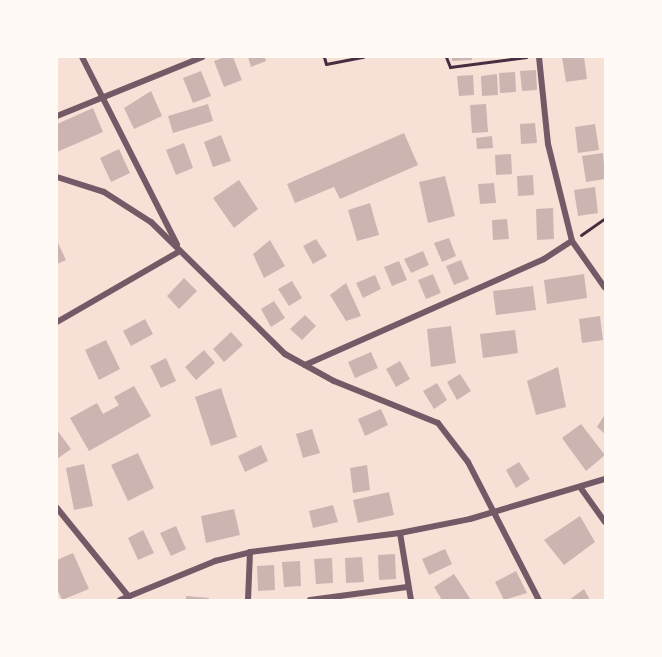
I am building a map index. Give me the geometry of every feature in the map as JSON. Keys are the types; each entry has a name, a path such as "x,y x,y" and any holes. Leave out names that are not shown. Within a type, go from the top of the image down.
{"street":[{"path":"82,57 180,251"},
{"path":"57,116 104,99 202,57"},
{"path":"539,57 548,144 572,241 605,288"},
{"path":"57,177 104,192 130,206 180,251 260,332 285,354 305,365 438,423 458,445 539,600"},
{"path":"305,365 544,259 572,241"},
{"path":"57,322 180,251"},
{"path":"120,600 215,561 250,552 400,533 492,513 605,479"},
{"path":"580,487 605,522"},
{"path":"57,508 129,598"},
{"path":"400,533 411,600"},
{"path":"248,600 250,552"},
{"path":"310,600 407,586"}],"path":[{"path":"324,57 326,64 363,57"},
{"path":"446,57 450,67 526,57"},
{"path":"572,241 605,218"}],"building":[{"path":"233,57 242,80 224,87 214,61"},
{"path":"248,57 265,57 266,61 251,67"},
{"path":"452,57 472,57 472,60 452,61"},
{"path":"562,57 584,57 587,79 566,82"},
{"path":"536,70 537,90 522,91 520,71"},
{"path":"201,71 211,96 193,103 183,78"},
{"path":"515,72 516,92 500,93 499,73"},
{"path":"497,74 498,95 482,96 481,76"},
{"path":"473,75 474,95 459,96 457,76"},
{"path":"151,91 162,116 134,129 124,108"},
{"path":"208,104 213,121 173,133 168,116"},
{"path":"486,104 488,132 472,133 470,105"},
{"path":"93,108 103,132 57,152 57,124"},
{"path":"535,123 537,143 521,144 520,124"},
{"path":"595,124 599,150 578,153 575,127"},
{"path":"404,133 418,165 340,199 334,187 295,203 287,184"},
{"path":"221,135 231,161 213,167 204,142"},
{"path":"492,136 493,148 477,149 476,138"},
{"path":"184,143 193,168 176,175 166,150"},
{"path":"119,149 130,173 111,182 100,158"},
{"path":"603,153 605,179 586,182 582,156"},
{"path":"511,154 512,174 496,175 495,155"},
{"path":"533,175 534,195 518,196 517,176"},
{"path":"445,176 455,216 428,223 419,182"},
{"path":"239,180 258,209 234,228 213,198"},
{"path":"494,183 496,203 480,204 478,184"},
{"path":"595,187 598,213 578,216 574,190"},
{"path":"370,203 379,235 357,241 348,210"},
{"path":"553,208 554,239 537,240 536,209"},
{"path":"507,219 509,239 493,240 492,220"},
{"path":"449,238 456,256 442,262 434,243"},
{"path":"316,239 327,256 313,264 303,246"},
{"path":"270,240 285,266 264,278 253,254"},
{"path":"57,241 66,260 57,264"},
{"path":"423,251 429,265 411,273 404,259"},
{"path":"461,260 469,279 454,285 446,266"},
{"path":"399,261 407,280 392,286 384,267"},
{"path":"433,274 441,293 426,299 418,280"},
{"path":"584,274 587,298 547,304 544,280"},
{"path":"375,275 381,289 363,298 356,283"},
{"path":"184,278 197,291 179,309 167,296"},
{"path":"292,281 302,298 289,306 278,289"},
{"path":"346,283 361,316 346,321 330,295"},
{"path":"533,286 536,310 496,315 493,291"},
{"path":"274,301 285,318 271,327 261,309"},
{"path":"305,315 316,326 302,340 290,329"},
{"path":"600,316 603,340 582,343 579,319"},
{"path":"145,319 153,334 131,346 123,331"},
{"path":"451,326 456,363 431,367 427,329"},
{"path":"515,330 518,353 483,358 480,334"},
{"path":"231,332 243,345 224,362 213,349"},
{"path":"106,340 120,369 99,380 85,350"},
{"path":"204,350 215,363 196,380 185,367"},
{"path":"371,352 378,368 355,378 348,362"},
{"path":"166,358 176,381 161,388 150,366"},
{"path":"400,361 410,379 396,387 386,369"},
{"path":"558,367 566,407 536,415 527,381"},
{"path":"460,374 471,391 457,400 447,382"},
{"path":"437,383 447,400 434,409 423,391"},
{"path":"134,386 151,416 89,451 70,418 97,403 103,414 119,405 114,397"},
{"path":"221,388 237,437 211,446 195,397"},
{"path":"381,409 388,425 365,436 358,419"},
{"path":"605,414 605,434 597,427"},
{"path":"581,424 605,455 586,471 562,438"},
{"path":"312,429 320,453 303,458 296,434"},
{"path":"57,430 71,449 57,459"},
{"path":"261,445 268,461 245,472 238,456"},
{"path":"138,453 154,488 128,501 111,465"},
{"path":"519,462 530,479 516,488 506,470"},
{"path":"84,464 93,506 74,510 66,468"},
{"path":"367,465 370,490 353,493 350,468"},
{"path":"389,492 394,515 358,523 353,500"},
{"path":"333,505 338,522 313,528 309,511"},
{"path":"234,509 240,535 206,543 201,516"},
{"path":"580,516 595,542 564,565 544,540"},
{"path":"176,526 186,549 171,556 160,533"},
{"path":"143,530 154,553 138,560 128,538"},
{"path":"445,549 452,564 429,575 422,559"},
{"path":"73,553 89,589 62,600 57,589 57,560"},
{"path":"395,554 396,579 379,580 378,555"},
{"path":"362,557 364,582 346,583 345,558"},
{"path":"332,558 333,583 316,584 314,559"},
{"path":"300,561 301,586 284,587 282,562"},
{"path":"274,565 275,590 258,591 257,566"},
{"path":"516,571 527,593 504,600 495,582"},
{"path":"454,574 471,600 442,600 434,587"},
{"path":"584,589 590,600 569,600"},
{"path":"186,596 209,598 209,600 186,600"}]}
